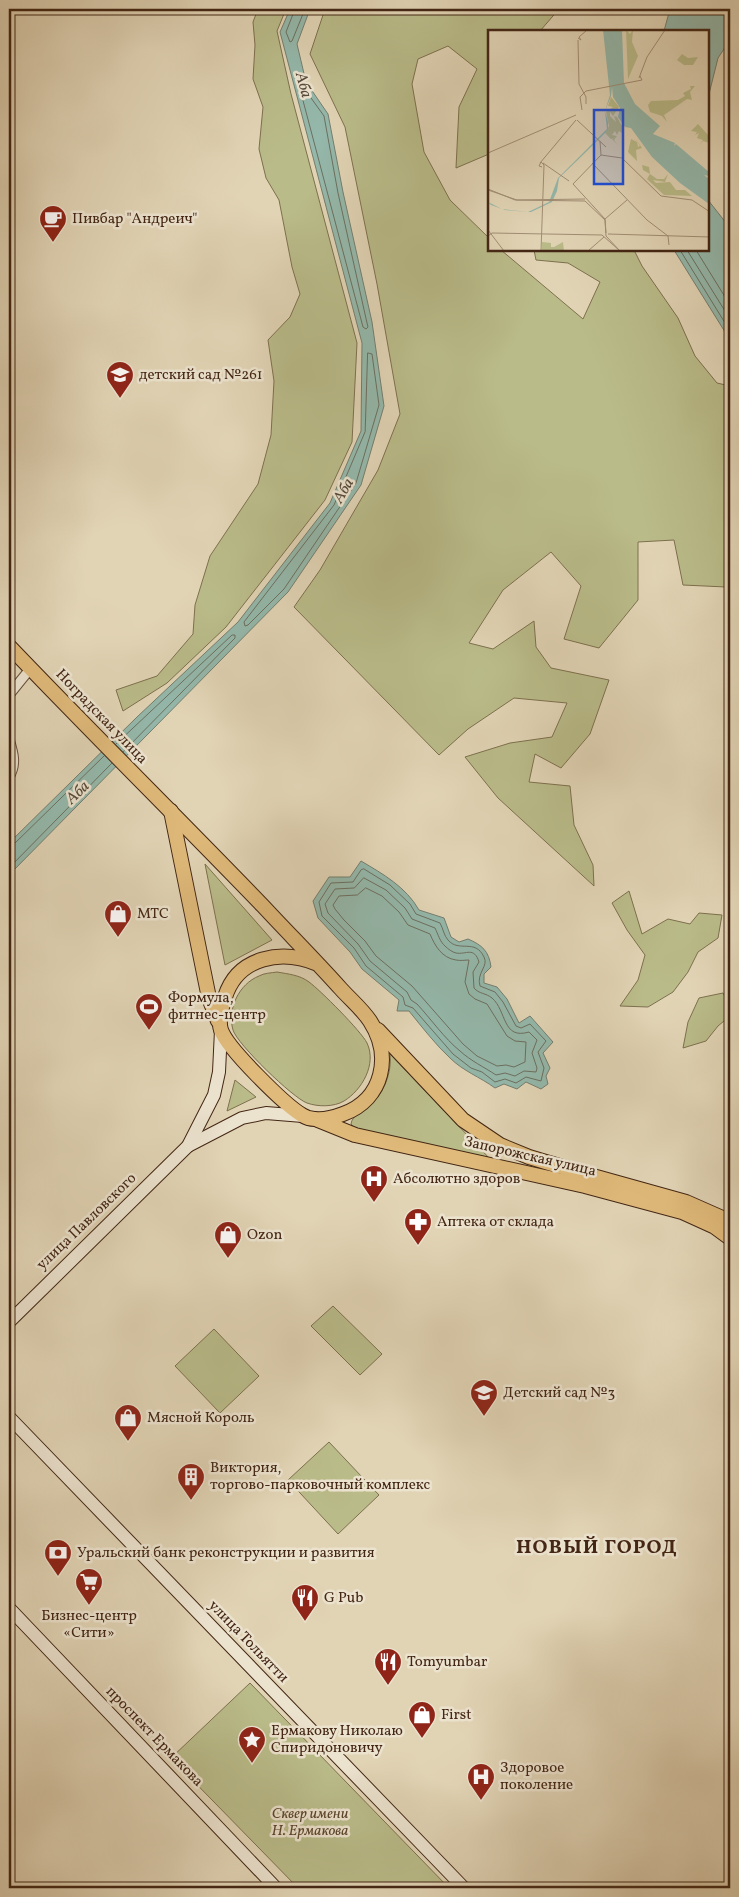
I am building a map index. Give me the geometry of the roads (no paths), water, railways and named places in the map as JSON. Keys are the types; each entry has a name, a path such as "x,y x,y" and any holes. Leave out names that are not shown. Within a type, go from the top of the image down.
{"main road":[{"name":"Ноградская улица","path":"9,646 145,786 171,810 318,964"},
{"path":"171,810 209,998 221,1030 232,1046 255,1073 303,1116 317,1120 350,1111 361,1104 373,1092 380,1079 383,1060 380,1040 369,1020 318,964 304,958 281,956 259,960 238,974 227,989 221,1007 221,1030"},
{"name":"Запорожская улица","path":"369,1020 463,1120 500,1145 529,1157 580,1173 686,1202 720,1217 730,1224"},
{"name":"улица Павловского","path":"188,1146 214,1096 219,1072 221,1030"},
{"name":"улица Павловского","path":"9,1322 188,1146 242,1118 266,1113 303,1116"},
{"name":"Запорожская улица","path":"317,1120 355,1134 585,1186 682,1212 715,1227 730,1238"},
{"name":"улица Тольятти","path":"9,1417 464,1888"},
{"name":"проспект Ермакова","path":"9,1608 276,1888"}],"street":[{"path":"9,695 30,669"},
{"path":"9,739 14,760 9,777"}],"water":[{"name":"Аба","path":"290,9 310,9 297,44 306,82 328,114 372,322 384,406 361,485 288,592 9,875 9,843 137,717 238,622 330,503 361,431 362,343 280,32"},
{"path":"670,9 730,9 730,40 718,58 709,94 709,30 664,30"},
{"path":"709,201 730,228 730,340 675,251 709,251"},
{"path":"361,861 386,876 401,888 408,894 419,910 444,918 451,937 459,942 468,939 484,949 489,957 491,967 484,974 484,983 497,987 507,999 519,1023 530,1016 553,1042 543,1053 550,1068 546,1076 548,1084 541,1089 526,1082 517,1089 504,1084 495,1088 460,1067 439,1047 409,1011 397,1011 399,1000 362,969 350,952 318,918 313,901 329,877 350,877"}],"place":[{"name":"Пивбар \"Андреич\"","path":"53,243"},
{"name":"детский сад №261","path":"120,399"},
{"name":"МТС","path":"118,938"},
{"name":"Формула, фитнес-центр","path":"149,1031"},
{"name":"Абсолютно здоров","path":"374,1203"},
{"name":"Аптека от склада","path":"418,1246"},
{"name":"Ozon","path":"228,1259"},
{"name":"Детский сад №3","path":"484,1417"},
{"name":"Мясной Король","path":"128,1442"},
{"name":"Виктория, торгово-парковочный комплекс","path":"191,1501"},
{"name":"Уральский банк реконструкции и развития","path":"58,1577"},
{"name":"Бизнес-центр «Сити»","path":"89,1606"},
{"name":"G Pub","path":"305,1622"},
{"name":"Tomyumbar","path":"388,1686"},
{"name":"First","path":"422,1739"},
{"name":"Ермакову Николаю Спиридоновичу","path":"252,1764"},
{"name":"Здоровое поколение","path":"481,1801"}],"district":[{"name":"НОВЫЙ ГОРОД","path":"597,1548"}],"park label":[{"name":"Сквер имени Н. Ермакова","path":"310,1822"}]}
